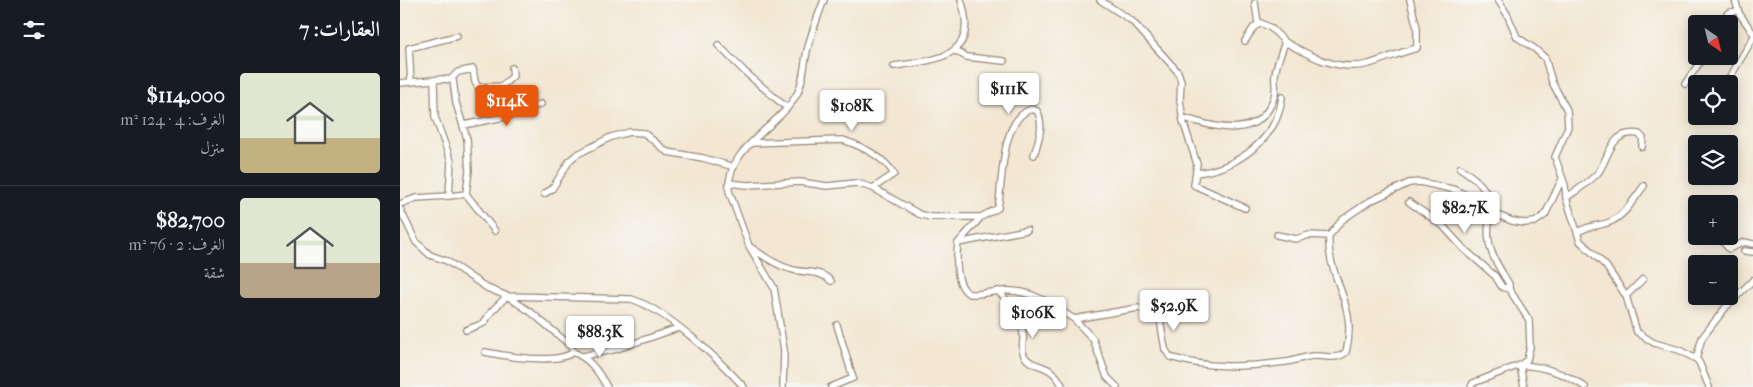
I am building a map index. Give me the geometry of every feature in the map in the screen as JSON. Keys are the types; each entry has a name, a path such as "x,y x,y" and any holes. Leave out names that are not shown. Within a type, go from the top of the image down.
{"street":[{"path":"783,387 784,350 774,288 749,246 729,190 729,183 734,166 751,143 787,108 798,92 808,47 824,0"},
{"path":"894,66 933,60 955,51 965,34 966,25 961,0"},
{"path":"1100,0 1132,21 1172,64 1181,81 1182,117 1197,164 1194,185 1246,208"},
{"path":"1258,24 1268,25 1285,42 1308,56 1350,66 1370,64 1417,48 1417,28 1410,0"},
{"path":"1498,0 1507,14 1517,37 1535,49 1546,61 1552,82 1567,110 1568,127 1555,157 1565,185 1566,198 1580,241 1606,266 1626,296 1633,321 1642,336 1679,350 1696,359 1710,387"},
{"path":"1735,0 1738,10 1753,33"},
{"path":"1245,41 1258,24 1255,3"},
{"path":"1726,15 1738,10"},
{"path":"411,82 409,48 457,36"},
{"path":"1731,75 1753,38"},
{"path":"1182,117 1235,129 1249,126 1259,120 1275,96 1275,73 1285,42"},
{"path":"718,45 745,72 787,108"},
{"path":"955,51 967,56 1004,61"},
{"path":"1685,84 1698,65"},
{"path":"400,84 451,79 458,72 473,69 474,82 478,87 501,86 512,78 514,74 512,68"},
{"path":"451,79 454,82 456,103 464,126 469,171 466,194 495,231"},
{"path":"434,80 435,117 451,162 449,196"},
{"path":"1196,173 1232,162 1258,144 1271,131 1277,120 1282,97"},
{"path":"464,126 509,116 541,104"},
{"path":"1034,155 1040,140 1040,118 1037,111 1032,109 1019,118 1009,136 999,187 998,208 981,217 958,243 959,282 962,288 974,294 1014,291 1043,298 1074,319 1093,339 1107,376 1117,387"},
{"path":"544,194 552,188 570,160 589,147 622,133 644,133 667,152 734,166"},
{"path":"1566,198 1599,172 1607,151 1618,140 1628,134 1639,134 1643,138 1642,147"},
{"path":"751,143 843,140 856,144 872,153 891,168 894,174 873,188"},
{"path":"1460,168 1482,184 1487,193 1490,212 1487,226 1490,248 1509,284 1508,290"},
{"path":"1074,319 1132,308 1143,309 1158,316 1162,323 1167,356 1208,365 1234,367 1286,362 1312,356 1341,356 1347,349 1349,313 1335,272 1329,236 1335,227 1353,211 1409,183 1427,182 1456,190 1480,202 1490,212 1519,223 1535,222 1545,215 1562,179"},
{"path":"729,183 747,185 800,182 827,186 856,183 873,188 906,208 924,216 981,217"},
{"path":"1578,232 1587,226 1616,219 1638,196 1644,186"},
{"path":"400,204 416,198 466,194"},
{"path":"1409,202 1442,225 1464,249 1495,276 1502,287 1508,290 1527,317 1530,326 1529,355 1527,360 1520,366 1473,383 1471,387"},
{"path":"400,209 416,242 430,255 447,260 487,288 507,296 571,346 573,352"},
{"path":"958,243 1027,230"},
{"path":"1277,235 1296,239 1309,235 1329,236"},
{"path":"1738,245 1744,242 1753,244"},
{"path":"1726,245 1729,249 1738,245"},
{"path":"749,246 785,267 798,271 818,272 831,281"},
{"path":"1744,251 1753,252"},
{"path":"1626,296 1642,279"},
{"path":"1696,359 1702,338 1726,307 1753,280"},
{"path":"998,291 1006,299 1019,321 1023,333 1022,349 1025,356 1030,361 1050,369 1062,387"},
{"path":"466,330 484,323 497,305 507,296 631,299 650,306 715,356 744,387"},
{"path":"831,387 853,378 837,325"},
{"path":"583,356 617,349 678,328"},
{"path":"485,352 515,358 565,356 573,352 583,356 597,370 607,387"},
{"path":"1520,366 1524,387"},
{"path":"1520,366 1544,368 1568,377 1586,387"}]}
